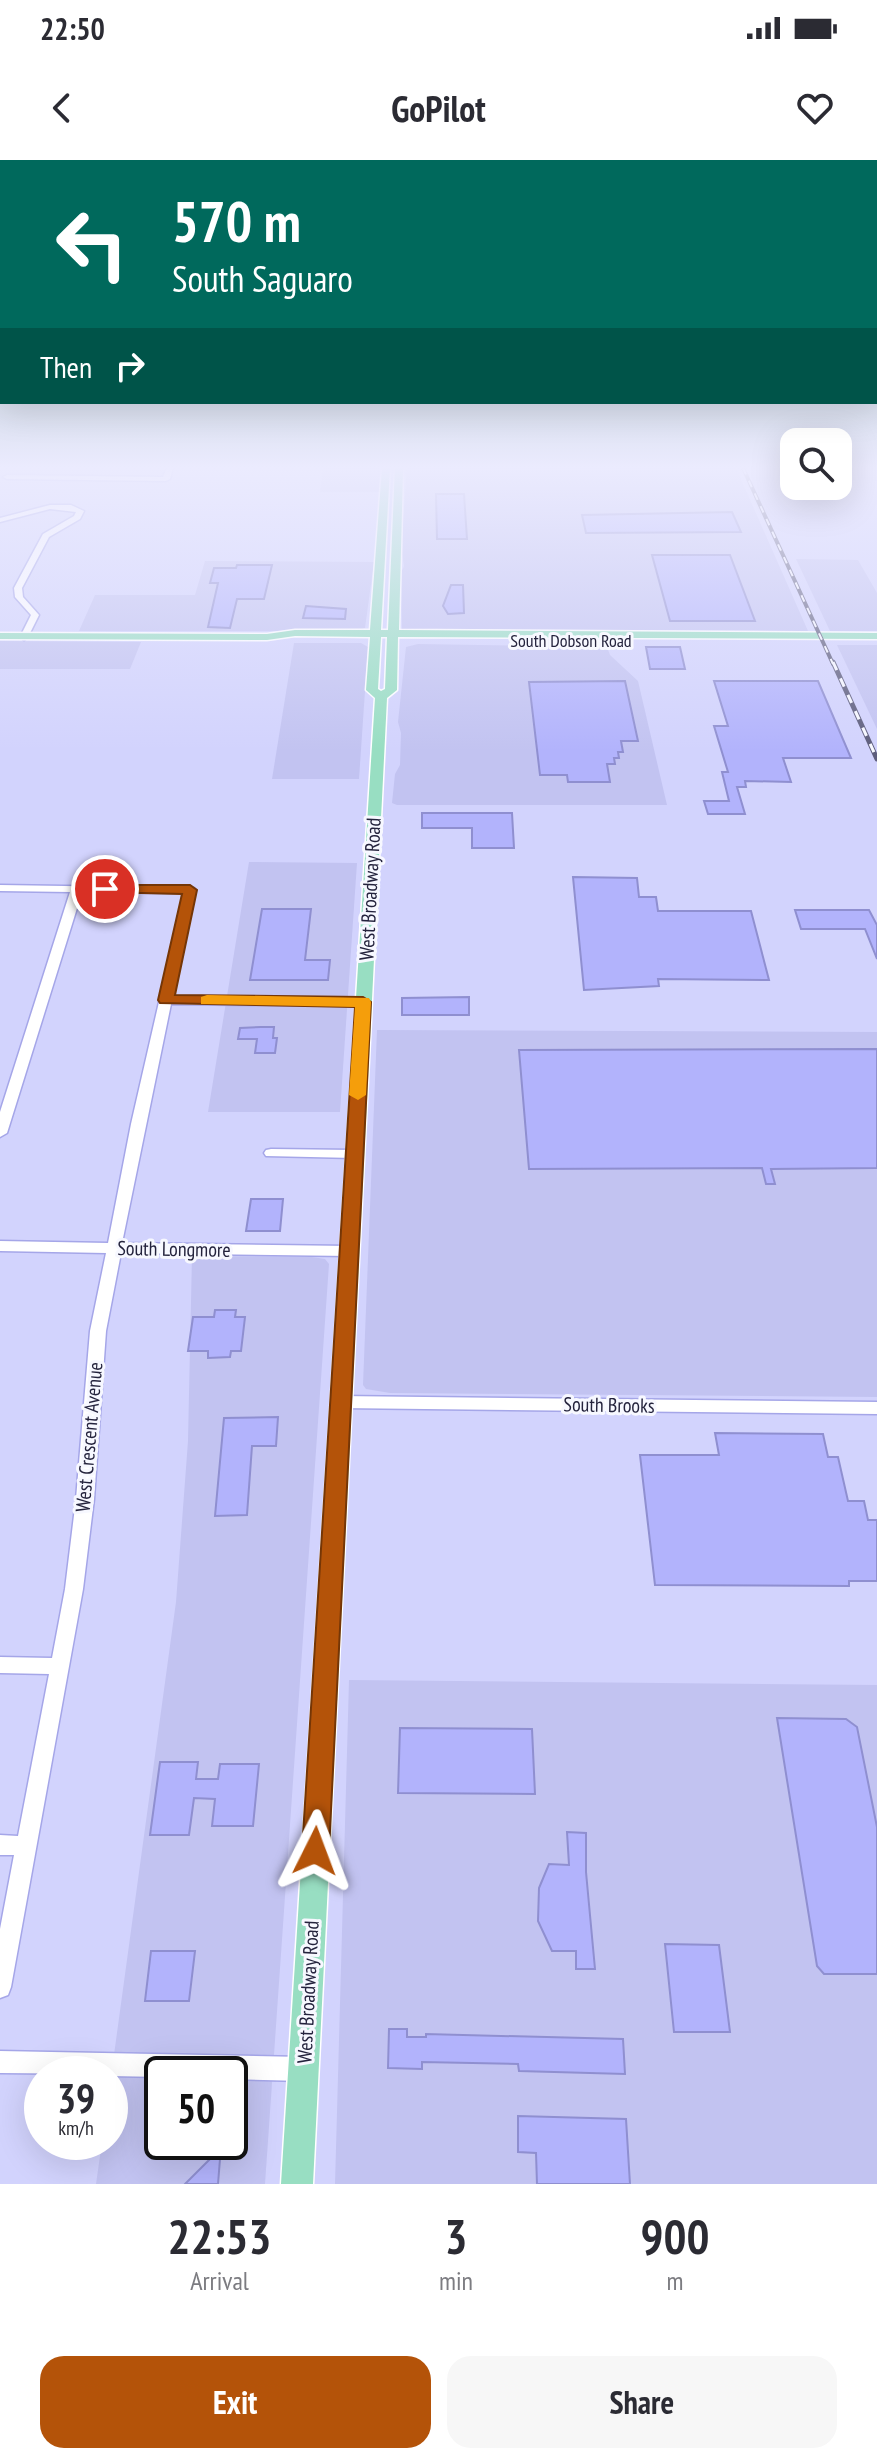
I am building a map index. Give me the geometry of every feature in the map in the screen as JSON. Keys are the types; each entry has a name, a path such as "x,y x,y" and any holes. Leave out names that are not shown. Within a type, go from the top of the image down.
{"main road":[{"name":"West Broadway Road","path":"379,562 372,690 381,697"},
{"name":"West Broadway Road","path":"381,697 391,690 396,562"},
{"name":"South Dobson Road","path":"0,636 267,637 274,641 374,637 877,636"},
{"name":"South Dobson Road","path":"394,637 877,642"},
{"name":"West Broadway Road","path":"297,2184 381,697"}],"street":[{"path":"24,637 35,615 17,593 32,562"},
{"path":"0,888 77,889 0,1133"},
{"name":"West Crescent Avenue","path":"0,1987 60,1666 85,1499 98,1331 190,890 77,889"},
{"path":"166,1000 363,1002"},
{"path":"271,1153 354,1154"},
{"name":"South Longmore","path":"0,1246 349,1251"},
{"name":"South Brooks","path":"340,1402 877,1408"},
{"path":"0,1665 60,1666"},
{"path":"0,1845 27,1846"},
{"path":"0,2062 303,2069"}],"shaded area":[{"path":"205,562 374,562 365,628 356,631 79,631 95,595 195,595"},
{"path":"403,562 778,562 808,631 402,629 401,573"},
{"path":"798,562 859,562 877,593 877,631 830,631"},
{"path":"0,641 141,642 130,669 0,669"},
{"path":"294,643 361,643 368,647 359,779 272,779"},
{"path":"418,644 607,647 610,655 638,681 667,805 392,803 395,774 400,765 401,733 398,722 406,647"},
{"path":"837,645 877,645 877,729"},
{"path":"249,862 357,863 340,1112 208,1112"},
{"path":"377,1030 877,1032 877,1397 390,1393 366,1389 363,1385"},
{"path":"192,1256 325,1259 329,1264 265,2184 96,2184 99,2160 128,2160 128,2056 114,2056 176,1602 188,1441"},
{"path":"349,1680 877,1685 877,2184 335,2184"}],"building":[{"path":"654,562 733,562 755,621 670,621"},
{"path":"237,565 272,565 264,599 237,599 230,628 208,627 218,583 210,583 214,568 236,568"},
{"path":"451,585 463,585 464,613 448,614 443,606"},
{"path":"306,606 346,609 345,619 303,618"},
{"path":"646,647 680,647 685,669 650,669"},
{"path":"625,681 638,741 621,741 623,752 618,752 619,758 614,758 615,764 607,764 610,782 568,782 567,775 540,775 529,682"},
{"path":"714,681 818,681 851,758 783,758 791,782 745,781 746,787 737,787 745,814 708,814 704,801 729,801 722,772 728,772 714,726 728,726"},
{"path":"422,813 512,813 514,848 472,848 472,828 422,828"},
{"path":"573,877 637,878 639,897 656,897 658,911 751,911 769,980 658,979 659,986 584,990"},
{"path":"262,909 311,909 305,960 330,960 328,980 250,980"},
{"path":"795,910 869,910 877,925 877,959 865,929 801,929"},
{"path":"469,997 469,1015 402,1015 402,998"},
{"path":"274,1027 273,1038 277,1038 275,1053 255,1053 257,1039 238,1039 240,1028"},
{"path":"877,1049 877,1168 771,1169 775,1184 766,1184 762,1168 529,1169 519,1050"},
{"path":"251,1199 283,1199 280,1231 246,1231"},
{"path":"215,1310 236,1310 235,1317 245,1317 241,1351 231,1351 230,1357 208,1358 208,1351 188,1351 193,1317 214,1317"},
{"path":"278,1417 276,1446 252,1446 247,1515 215,1516 224,1418"},
{"path":"715,1433 823,1434 828,1457 838,1457 848,1501 864,1501 868,1520 877,1520 877,1581 849,1581 849,1586 655,1585 640,1455 719,1455"},
{"path":"777,1718 846,1719 857,1727 877,1827 877,1974 824,1974 817,1966"},
{"path":"400,1728 532,1729 535,1794 398,1793"},
{"path":"160,1762 198,1762 196,1779 218,1779 220,1764 259,1764 253,1826 212,1826 215,1799 194,1798 189,1835 150,1835"},
{"path":"567,1832 586,1833 586,1872 595,1969 576,1969 576,1951 552,1951 538,1921 539,1888 549,1864 569,1865"},
{"path":"665,1944 719,1945 730,2032 674,2032"},
{"path":"151,1951 195,1951 189,2001 145,2001"},
{"path":"389,2029 407,2029 407,2037 426,2037 426,2034 623,2039 625,2074 519,2071 518,2064 422,2062 422,2069 388,2068"},
{"path":"518,2116 626,2119 630,2184 537,2184 536,2153 518,2152"},
{"path":"209,2160 220,2160 218,2184 185,2184"}],"railway":[{"path":"786,562 833,664"},
{"path":"833,662 877,759"}],"slow traffic":[{"path":"207,1000 363,1002 358,1095"}],"route":[{"path":"105,889 190,890 166,1000 363,1002 315,1851"}]}
